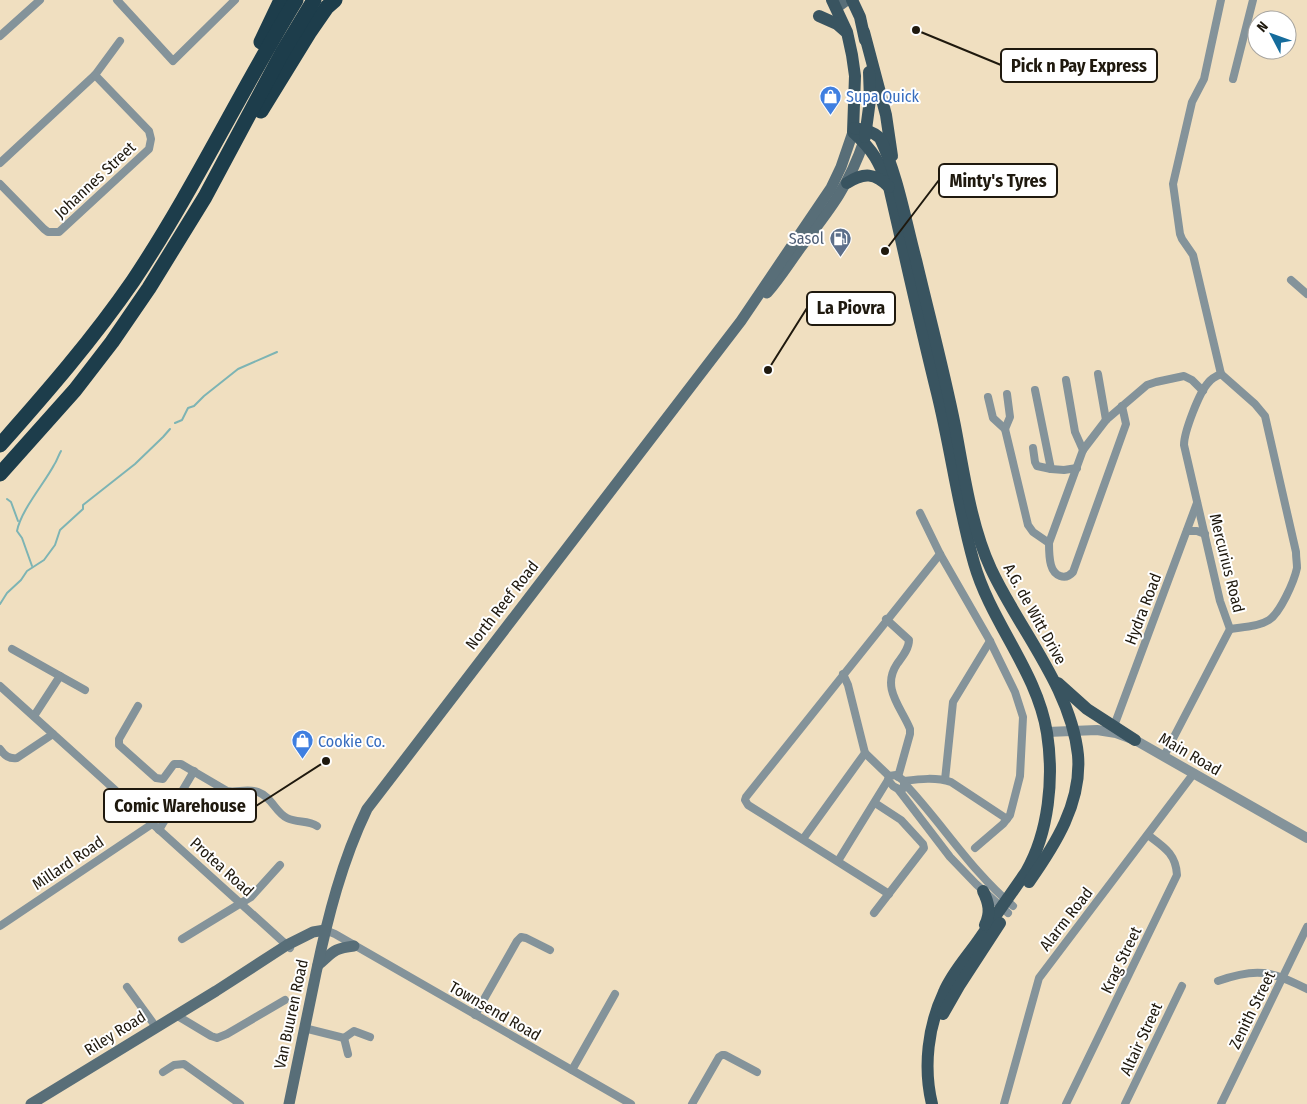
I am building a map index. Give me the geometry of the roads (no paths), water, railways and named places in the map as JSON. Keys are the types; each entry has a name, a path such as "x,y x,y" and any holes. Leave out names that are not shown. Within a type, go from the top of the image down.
{"highway":[{"path":"204,163 281,0"},
{"path":"0,445 61,377 133,280 158,242 204,163 296,0"},
{"path":"0,474 75,390 112,342 181,238 282,53 314,0"},
{"path":"205,197 309,34 327,7 335,0"}],"main road":[{"path":"847,0 834,4 847,32 852,55 860,133"},
{"path":"852,0 860,18 886,115 894,175"},
{"path":"819,16 847,32"},
{"path":"860,133 870,100 869,66 864,32"},
{"name":"A.G. de Witt Drive","path":"860,133 880,138 894,175 937,393 966,507 974,565 984,590 1034,689 1047,732 1050,769 1049,791 1043,830 1030,866 940,1021 932,1058 932,1078 937,1104"},
{"name":"A.G. de Witt Drive","path":"860,133 878,159 889,188 912,268"},
{"name":"North Reef Road","path":"742,320 782,275 802,245 829,211 856,166 860,133"},
{"name":"North Reef Road","path":"324,934 348,850 367,808 742,320 831,188 860,133"},
{"path":"847,182 858,176 869,175 880,180 889,188"},
{"name":"A.G. de Witt Drive","path":"932,1104 927,1080 927,1065 934,1021 944,991 975,945 1052,848 1070,809 1077,775 1078,758 1069,714 1048,671 991,568 966,507"},
{"path":"1048,671 1078,702 1135,740"},
{"path":"975,945 989,914 988,901 984,891"},
{"path":"298,938 318,922 332,904"},
{"name":"Riley Road","path":"289,947 298,938 313,932 324,934"},
{"name":"Riley Road","path":"31,1104 225,984 289,947 324,934"},
{"name":"Van Buuren Road","path":"289,1104 324,934"},
{"path":"318,965 331,952 350,944"}],"street":[{"path":"0,36 40,0"},
{"path":"117,0 173,61 235,0"},
{"path":"1221,0 1204,79 1192,103 1174,178 1173,191 1180,234 1193,255 1221,374 1255,404 1265,416 1296,552 1297,567 1276,614 1261,624 1230,629"},
{"path":"1234,79 1253,0"},
{"path":"0,163 95,75 120,41"},
{"name":"Johannes Street","path":"0,184 44,229 52,233 61,231 149,149 151,135 149,130 95,75"},
{"path":"1291,280 1307,294"},
{"path":"1098,374 1106,420"},
{"name":"Mercurius Road","path":"1164,756 1230,629 1220,601 1184,445 1184,436 1207,383 1221,374"},
{"path":"1122,406 1126,424 1072,572 1069,577 1058,576 1051,565 1049,543 1084,450 1106,420 1122,406 1148,385 1178,377 1189,377 1203,391"},
{"path":"1066,380 1075,432 1084,450"},
{"path":"1035,390 1051,469"},
{"path":"1005,429 1010,417 1007,394"},
{"path":"988,397 993,418 1005,429 1028,525 1033,532 1049,543"},
{"path":"1033,448 1037,466 1064,470 1077,468"},
{"name":"Hydra Road","path":"1114,726 1197,501"},
{"path":"920,513 940,554 990,641 1015,692 1024,717 1020,776 1013,806 1008,819 975,848"},
{"path":"1187,530 1205,534"},
{"path":"889,894 748,805 745,800 886,619 940,554"},
{"path":"886,619 909,640 909,645 891,672 890,677 893,695 910,729 902,789 898,789"},
{"path":"945,780 953,702 990,641"},
{"path":"12,649 85,690"},
{"path":"843,674 848,685 865,753 889,778 893,786 898,789 950,857 984,891 1007,906"},
{"path":"34,716 60,676"},
{"name":"Protea Road","path":"0,686 289,947"},
{"path":"138,706 118,742 120,748 159,780 166,776 174,764 181,764 227,791 257,791 266,796 286,818 293,821 311,822 318,826"},
{"name":"Main Road","path":"1047,732 1105,731 1135,740 1307,838"},
{"path":"0,749 4,756 11,759 17,758 53,734"},
{"path":"803,839 865,753"},
{"path":"159,830 194,771"},
{"name":"Alarm Road","path":"1004,1104 1039,978 1194,774"},
{"path":"838,861 889,778 894,775 902,780 928,810 1007,906"},
{"path":"902,780 934,779 951,782 1008,819"},
{"path":"874,913 924,848 923,844 906,824 875,803"},
{"path":"919,817 928,810"},
{"name":"Millard Road","path":"0,926 152,824"},
{"name":"Krag Street","path":"1066,1104 1177,875 1177,864 1172,855 1148,835"},
{"path":"182,939 251,896 280,865"},
{"name":"Zenith Street","path":"1221,1104 1307,928"},
{"name":"Townsend Road","path":"324,934 350,944 631,1104"},
{"path":"476,1015 521,937 550,950"},
{"path":"1218,981 1253,973 1272,973 1307,989"},
{"name":"Altair Street","path":"1125,1104 1182,986"},
{"path":"127,987 156,1027"},
{"path":"572,1070 615,994"},
{"path":"176,1015 216,1038 227,1034 285,1000"},
{"path":"304,1028 344,1038 354,1031 370,1037"},
{"path":"344,1038 348,1054"},
{"path":"692,1104 718,1057 722,1055 757,1072"},
{"path":"163,1072 174,1065 184,1064 240,1104"}],"waterway":[{"path":"175,423 182,420 188,408 194,406 238,369 277,352"},
{"path":"0,604 7,593 21,580 27,571 44,560 55,545 60,530 83,509 83,505 135,464 170,429"},
{"path":"32,566 22,538 17,531 19,523 61,451"},
{"path":"7,499 11,502 18,521"}],"place":[{"name":"Pick n Pay Express","path":"916,30"},
{"name":"Supa Quick","path":"830,115"},
{"name":"Minty's Tyres","path":"885,251"},
{"name":"Sasol","path":"840,257"},
{"name":"La Piovra","path":"768,370"},
{"name":"Cookie Co.","path":"302,760"},
{"name":"Comic Warehouse","path":"326,761"}]}
